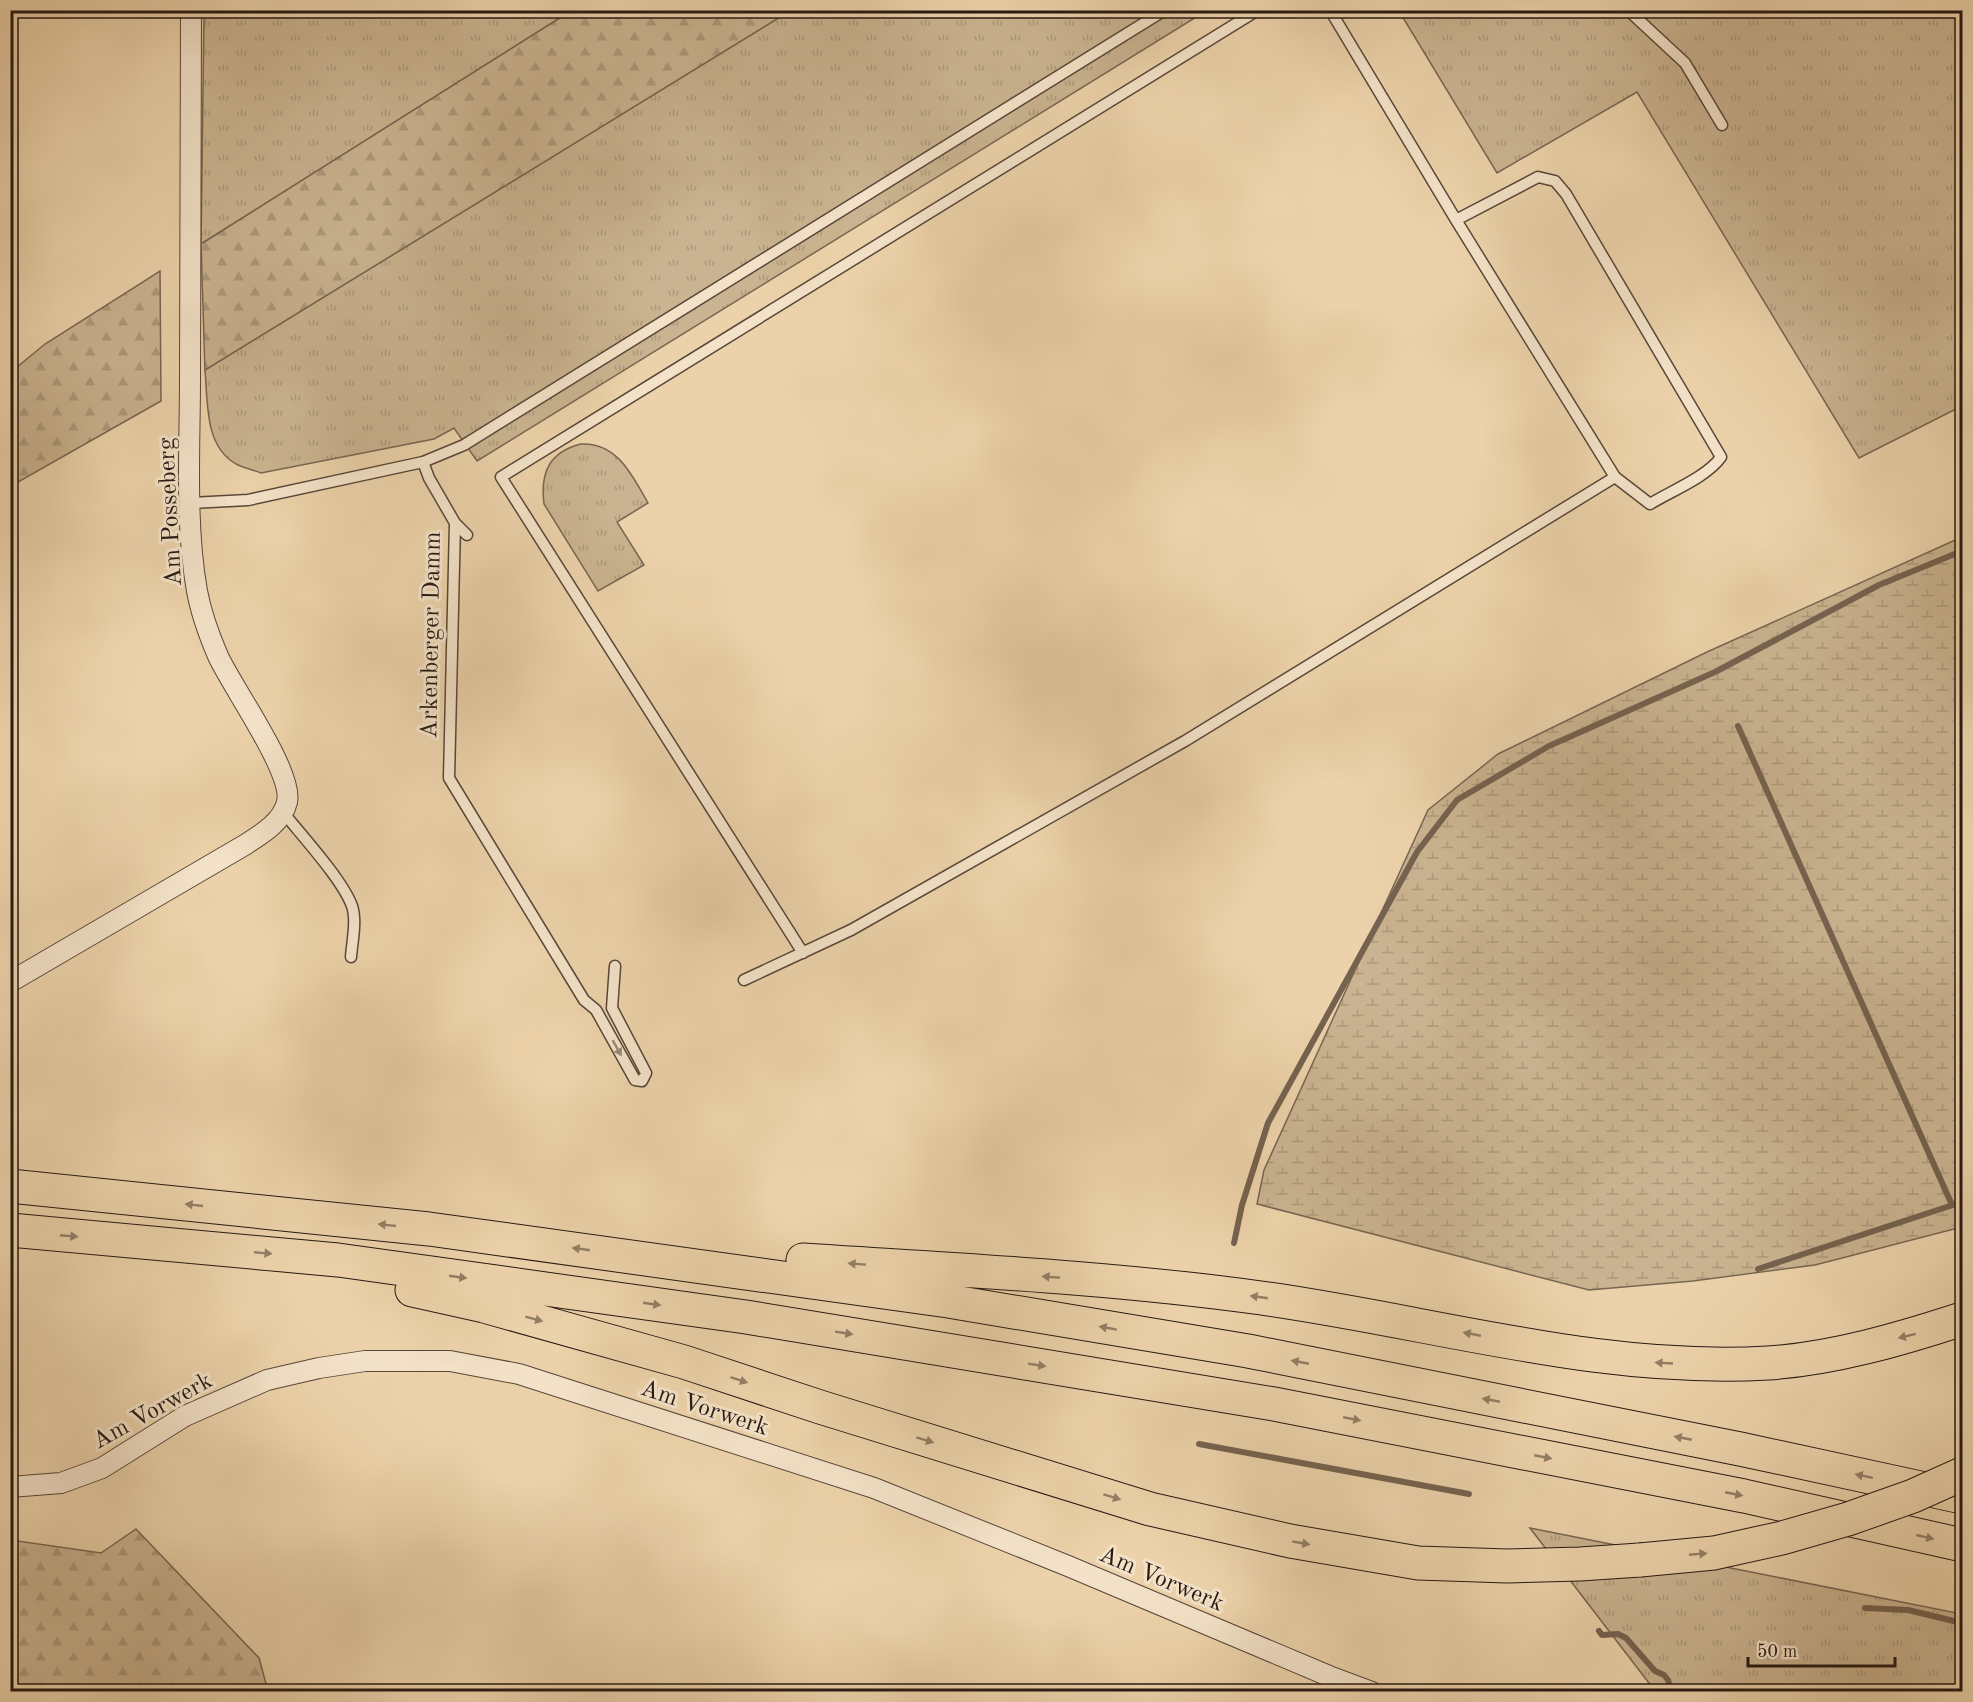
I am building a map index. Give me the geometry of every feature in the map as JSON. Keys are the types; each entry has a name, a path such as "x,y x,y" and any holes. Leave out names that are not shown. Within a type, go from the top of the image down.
{"highway":[{"path":"10,1186 429,1229 948,1301 1248,1351 1740,1449 1962,1497"},
{"path":"10,1230 338,1260 746,1317 1274,1404 1744,1496 1962,1545"},
{"path":"639,1257 782,1259 1194,1288 1334,1308 1532,1346 1644,1362 1770,1363 1847,1351 1916,1334 1962,1319"},
{"path":"338,1260 401,1287 484,1306 673,1359 1034,1474 1173,1514 1290,1541 1418,1563 1507,1566 1580,1564 1714,1553 1782,1538 1848,1519 1913,1496 1962,1474"}],"street":[{"name":"Am Posseberg","path":"191,10 191,503 194,574 204,618 222,664 288,789 283,812"},
{"path":"10,982 243,846 264,832 283,812"},
{"name":"Am Vorwerk","path":"10,1487 61,1483 102,1468 185,1416 267,1380 319,1368 365,1361 450,1361 519,1374 874,1488 1372,1692"}],"lane":[{"path":"191,503 248,500 423,462 464,445 1165,10"},
{"path":"803,953 501,477 1258,10"},
{"path":"1330,10 1455,220 1615,477 1650,504 1716,465 1721,457 1566,194 1555,181 1538,177 1455,220"},
{"path":"1628,10 1685,63 1722,125"},
{"name":"Arkenberger Damm","path":"423,462 429,478 455,523 449,778 584,1000 596,1010 635,1080 642,1081 646,1073 612,1008 615,966"},
{"path":"744,980 851,930 1185,741 1615,477"},
{"path":"455,523 467,535"},
{"path":"283,812 338,882 352,907 354,924 351,957"}],"green space":[{"path":"204,10 571,11 201,244"},
{"path":"571,11 790,11 205,370 201,244"},
{"path":"790,11 1206,11 477,461 454,428 434,439 261,473 238,465 219,447 210,423 205,370"},
{"path":"1399,11 1956,11 1962,22 1962,406 1859,458 1637,92 1497,173"},
{"path":"160,271 161,401 11,486 11,372 45,344"},
{"path":"581,444 604,448 614,454 629,472 648,503 617,522 644,565 598,591 544,504 544,483 549,465 561,452"},
{"path":"1962,537 1962,1227 1815,1265 1693,1281 1589,1290 1257,1204 1264,1170 1428,810 1498,754 1707,652"},
{"path":"1530,1528 1962,1614 1962,1691 1655,1691"},
{"path":"136,1529 259,1658 268,1691 11,1691 11,1540 101,1553"}],"waterway":[{"path":"1234,1243 1242,1205 1268,1123 1417,852 1457,800 1549,746 1715,672 1879,585 1962,551"},
{"path":"1738,726 1952,1205"},
{"path":"1758,1269 1962,1202"},
{"path":"1199,1444 1469,1494"},
{"path":"1865,1608 1908,1610 1962,1623"},
{"path":"1599,1631 1602,1635 1618,1634 1626,1638 1655,1671 1664,1675 1671,1692"}]}
